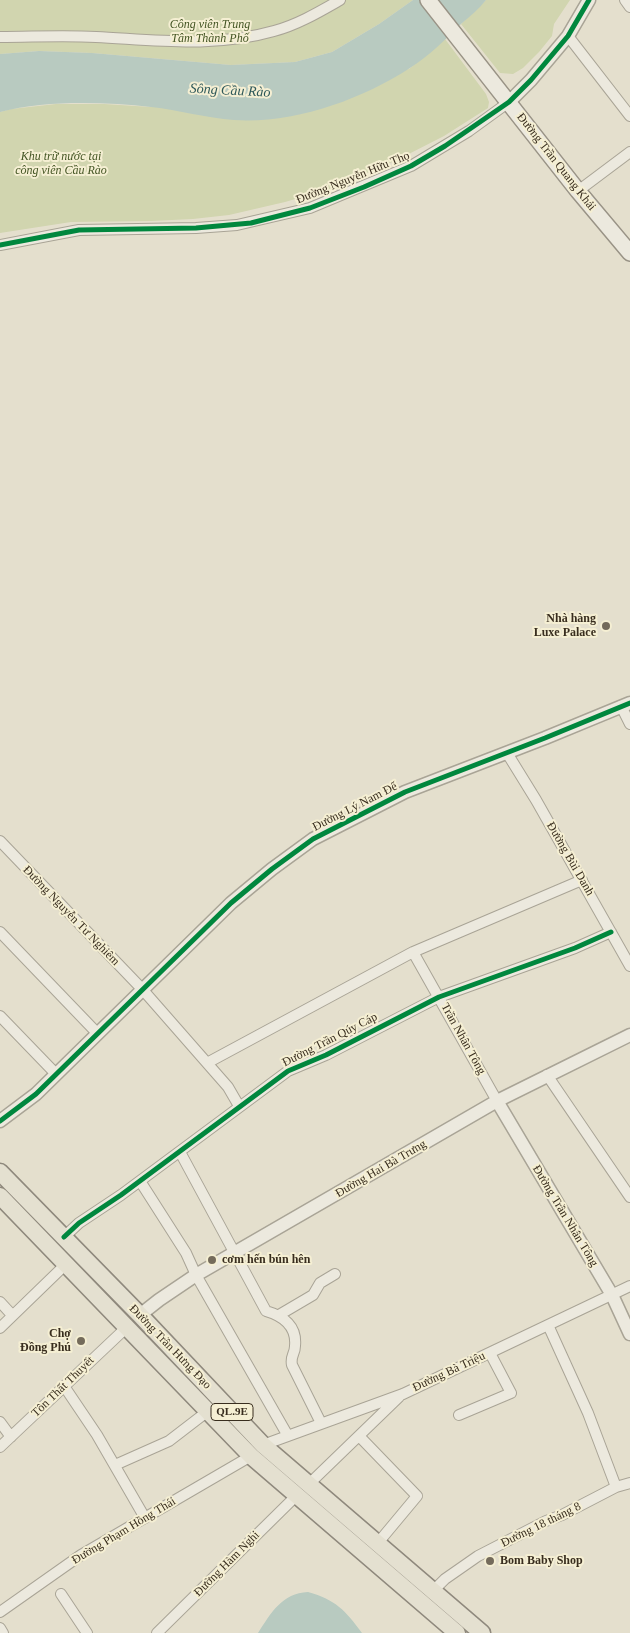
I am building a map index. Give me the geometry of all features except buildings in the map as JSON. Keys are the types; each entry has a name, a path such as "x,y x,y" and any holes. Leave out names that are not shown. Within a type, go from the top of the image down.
{"main road":[{"name":"Đường Trần Quang Khải","path":"428,0 578,191 630,253"},
{"name":"Đường Trần Hưng Đạo","path":"0,1172 140,1315 263,1445 302,1490 457,1633"},
{"name":"Đường Trần Hưng Đạo","path":"0,1196 251,1456 377,1544 482,1633"},
{"path":"127,1327 140,1315"}],"street":[{"path":"0,38 95,37 182,42 230,40 275,31 304,20 340,0"},
{"name":"Đường Nguyễn Hữu Thọ","path":"0,245 79,230 237,226 310,208 411,166 469,131 508,102 531,80 568,36 589,0"},
{"path":"625,0 630,7"},
{"path":"568,36 630,116"},
{"path":"578,191 630,152"},
{"path":"626,705 630,724"},
{"name":"Đường Lý Nam Đế","path":"2,1117 36,1094 231,903 272,869 313,840 404,792 626,705"},
{"name":"Đường Bùi Danh","path":"507,753 630,966"},
{"name":"Đường Nguyễn Tư Nghiêm","path":"0,841 142,990 228,1087 239,1106"},
{"path":"207,1064 414,952 582,880"},
{"path":"0,932 98,1034"},
{"name":"Đường Trần Qúy Cáp","path":"64,1237 79,1223 140,1182 288,1071 326,1055 439,997 575,948 611,932"},
{"name":"Trần Nhân Tông","path":"414,952 497,1101"},
{"path":"0,1016 56,1074"},
{"name":"Đường Hai Bà Trưng","path":"140,1315 196,1275 234,1252 302,1215 497,1101 630,1034"},
{"path":"547,1075 630,1197"},
{"name":"Đường Trần Nhân Tông","path":"497,1101 612,1295 630,1334"},
{"path":"180,1152 266,1311 279,1315 292,1329 296,1344 291,1358 292,1366 321,1424"},
{"path":"140,1182 186,1253 196,1275 288,1436"},
{"path":"0,1328 66,1264"},
{"path":"279,1315 313,1295 320,1283 335,1274"},
{"name":"Đường Bà Triệu","path":"263,1445 403,1394 630,1286"},
{"path":"0,1302 12,1315"},
{"path":"548,1325 588,1413 616,1487"},
{"name":"Tôn Thất Thuyết","path":"0,1447 127,1327"},
{"path":"459,1415 511,1394 490,1353"},
{"path":"64,1386 115,1466 145,1518"},
{"name":"Đường Hàm Nghi","path":"157,1633 302,1490 403,1394"},
{"path":"115,1466 169,1441 208,1411"},
{"path":"0,1422 11,1437"},
{"path":"360,1436 417,1496 377,1544"},
{"name":"Đường Phạm Hồng Thái","path":"0,1612 81,1555 251,1456"},
{"name":"Đường 18 tháng 8","path":"433,1591 445,1579 478,1556 616,1487 630,1483"},
{"path":"61,1594 87,1633"},
{"path":"0,1628 3,1633"}],"green space":[{"name":"Công viên Trung Tâm Thành Phố","path":"0,0 413,0 379,24 332,52 295,62 231,65 92,53 39,51 0,54"},
{"path":"486,0 570,0 554,24 552,36 523,68 513,74 500,73 461,24"},
{"name":"Khu trữ nước tại công viên Cầu Rào","path":"445,39 486,94 489,102 488,108 444,136 399,159 330,189 229,215 151,221 71,222 0,233 0,112 56,104 104,104 151,107 409,69"}],"water":[{"name":"Sông Cầu Rào","path":"413,0 486,0 437,47 417,63 391,80 326,108 280,118 256,120 224,119 151,107 95,103 36,105 0,112 0,54 39,51 92,53 231,65 295,62 332,52 379,24"},
{"path":"308,1592 333,1602 362,1633 258,1633 278,1605 284,1600 299,1593"}],"cycle path":[{"path":"0,245 79,230 196,228 251,223 310,208 364,187 411,166 445,146 509,102 531,80 568,36 589,0"},
{"path":"0,1121 36,1094 231,903 272,869 313,839 405,792 630,703"},
{"path":"64,1237 79,1223 121,1195 288,1071 326,1055 439,997 575,948 611,932"}],"place":[{"name":"Nhà hàng Luxe Palace","path":"606,626"},
{"name":"cơm hến bún hên","path":"212,1260"},
{"name":"Chợ Đồng Phú","path":"81,1341"},
{"name":"Bom Baby Shop","path":"490,1561"}]}
